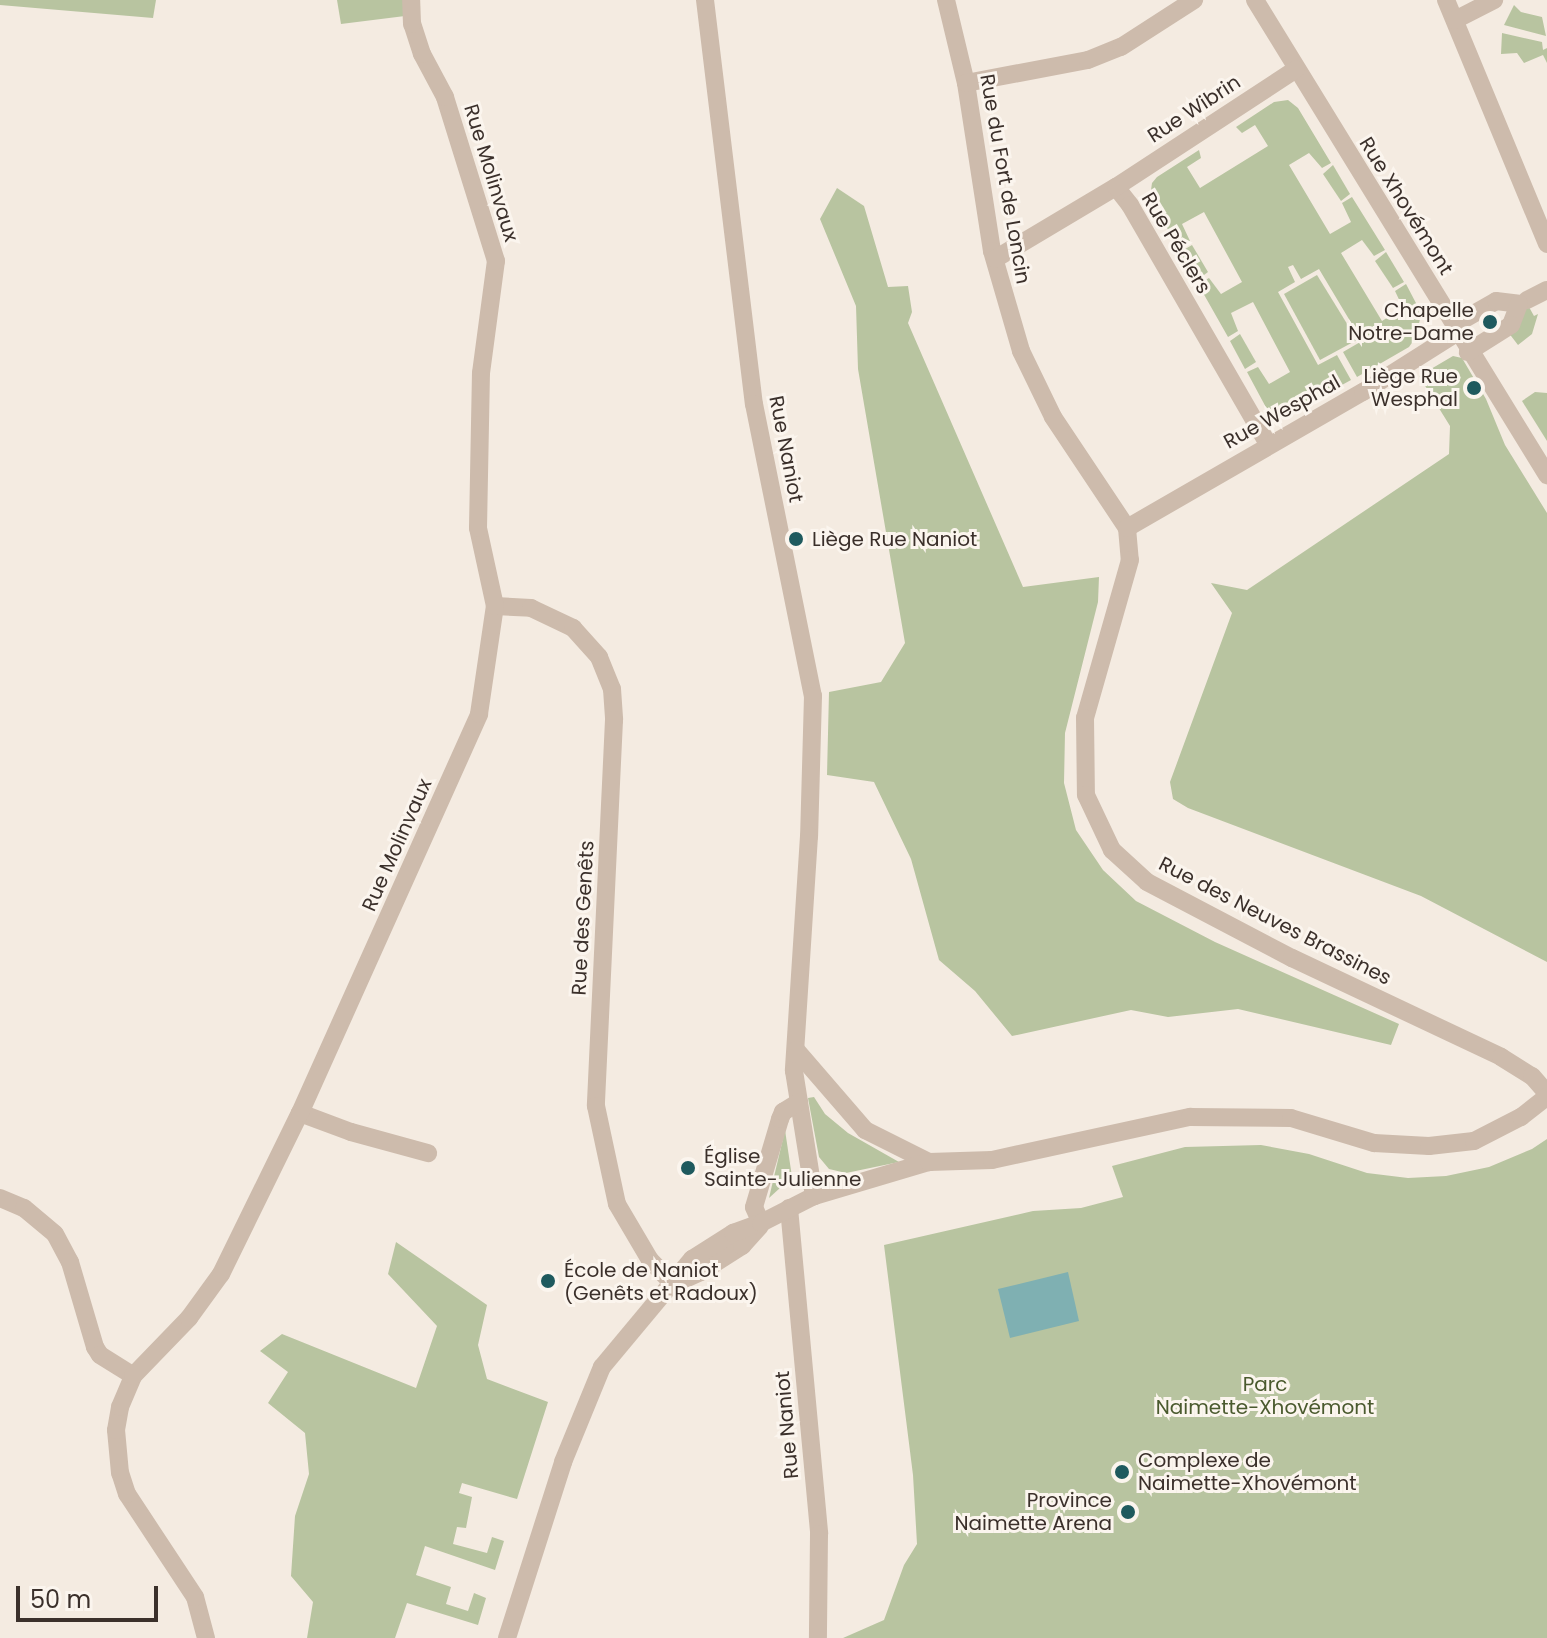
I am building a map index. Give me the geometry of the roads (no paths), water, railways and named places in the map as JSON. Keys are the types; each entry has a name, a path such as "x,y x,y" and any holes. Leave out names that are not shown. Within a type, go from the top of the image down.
{"street":[{"name":"Rue Molinvaux","path":"206,1638 195,1597 127,1494 120,1473 116,1430 120,1407 133,1376 189,1318 221,1274 300,1113 479,714 495,606 478,528 481,373 496,261 445,97 422,54 412,24 411,0"},
{"name":"Rue Naniot","path":"705,0 754,404 813,696 809,836 794,1071 814,1196"},
{"name":"Rue du Fort de Loncin","path":"946,0 966,83 995,259 1021,351 1053,417 1127,528"},
{"path":"966,83 1099,56 1121,47 1194,0"},
{"name":"Rue Xhovémont","path":"1255,0 1468,352 1547,475"},
{"path":"1446,0 1547,244"},
{"path":"1455,20 1494,0"},
{"name":"Rue Wibrin","path":"1116,187 1296,69"},
{"name":"Rue Péclers","path":"995,259 1116,187 1130,205 1268,444"},
{"path":"1527,300 1547,290"},
{"name":"Rue Wesphal","path":"1127,528 1363,392 1496,301 1519,304 1511,325 1468,352"},
{"name":"Rue des Neuves Brassines","path":"1127,528 1130,560 1085,718 1086,795 1112,850 1147,882 1292,958 1501,1057 1532,1076 1547,1095"},
{"name":"Rue des Genêts","path":"495,606 531,608 573,628 599,657 612,689 614,720 596,1106 617,1204 641,1247 673,1284"},
{"path":"796,1050 865,1130 929,1162"},
{"path":"507,1638 563,1462 592,1386 610,1356 692,1259 733,1233 761,1223 814,1196 929,1162 992,1160 1190,1117 1291,1118 1374,1143 1429,1146 1474,1141 1521,1117 1547,1095"},
{"path":"761,1223 754,1207 780,1119 783,1112 799,1102"},
{"path":"300,1113 341,1129 428,1153"},
{"path":"0,1198 24,1208 55,1234 70,1262 95,1347 100,1355 133,1376"},
{"name":"Rue Naniot","path":"789,1208 819,1534 818,1638"}],"water":[{"path":"1068,1272 1079,1321 1010,1338 998,1289"}],"place":[{"name":"Chapelle Notre-Dame","path":"1490,322"},
{"name":"Liège Rue Wesphal","path":"1474,388"},
{"name":"Liège Rue Naniot","path":"796,539"},
{"name":"Église Sainte-Julienne","path":"688,1168"},
{"name":"École de Naniot (Genêts et Radoux)","path":"548,1281"},
{"name":"Complexe de Naimette-Xhovémont","path":"1122,1472"},
{"name":"Province Naimette Arena","path":"1128,1512"}],"park label":[{"name":"Parc Naimette-Xhovémont","path":"1265,1396"}]}
